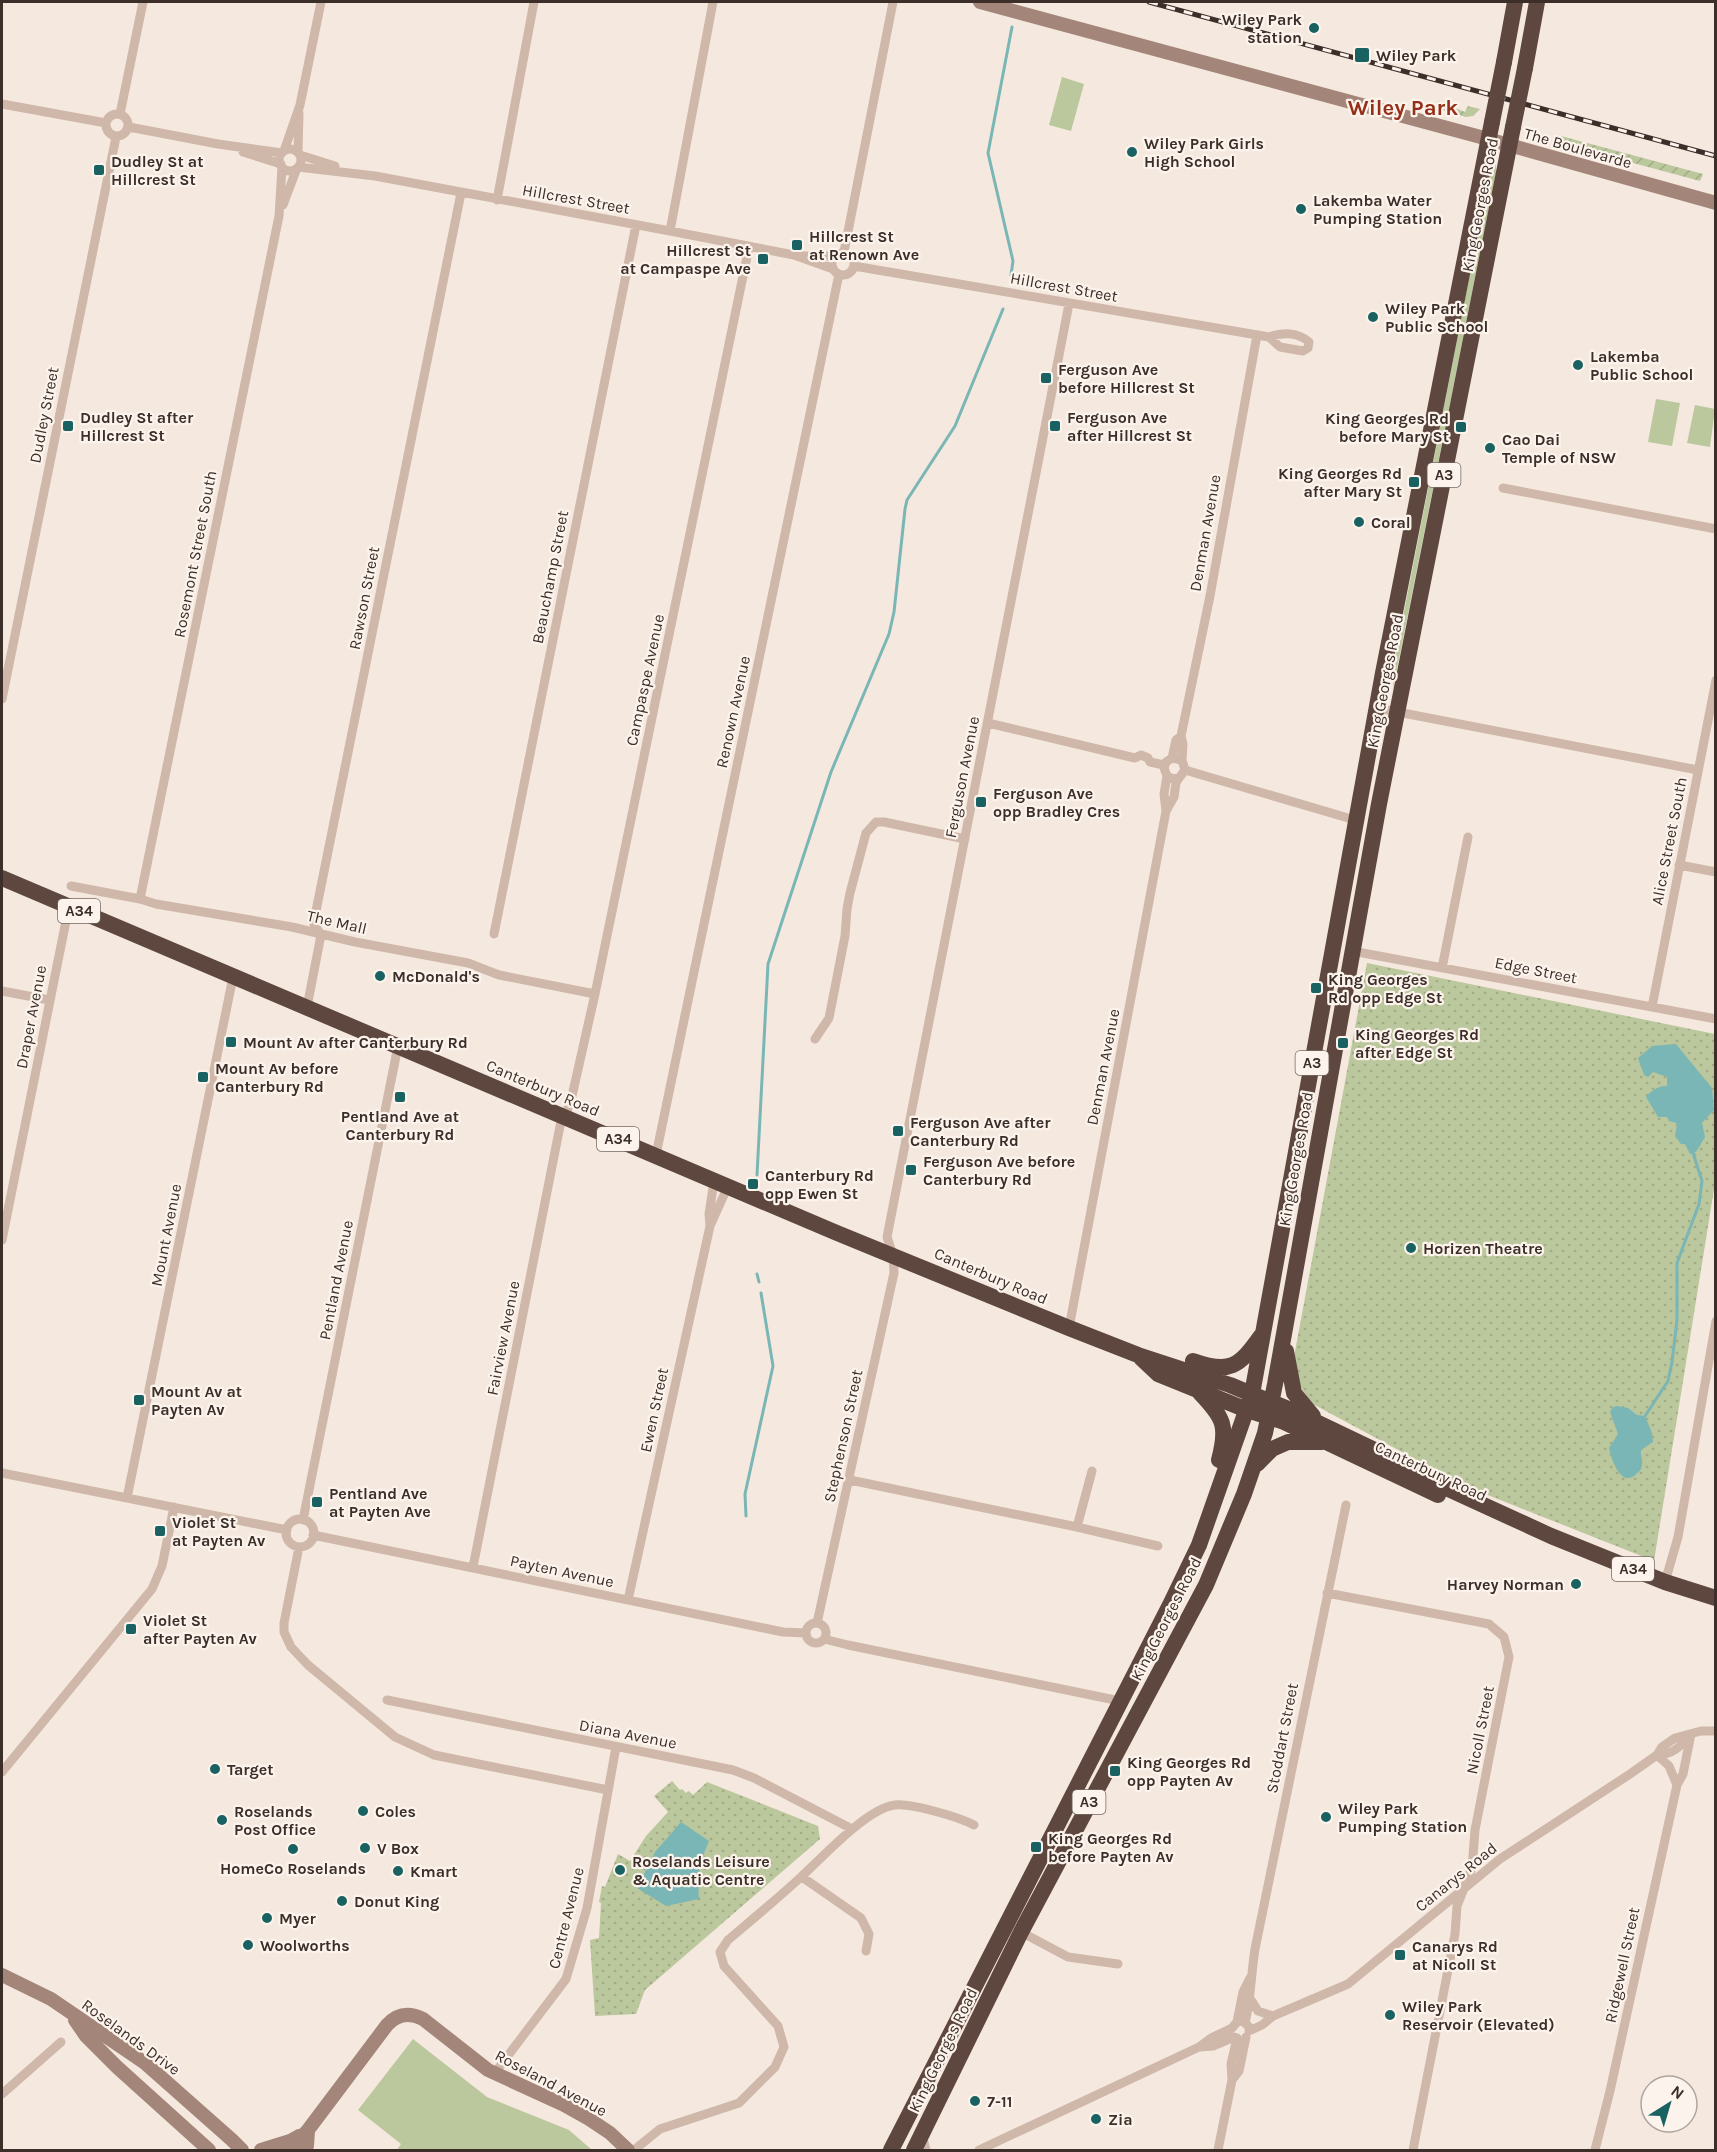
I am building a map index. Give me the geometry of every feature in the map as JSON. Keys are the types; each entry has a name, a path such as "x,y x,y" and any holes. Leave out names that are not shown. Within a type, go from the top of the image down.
{"highway":[{"name":"King Georges Road","path":"891,2151 1199,1545 1249,1402 1355,820 1515,2"},
{"name":"King Georges Road","path":"914,2151 1021,1932 1206,1585 1252,1469 1271,1409 1397,711 1538,2"},
{"name":"Canterbury Road","path":"2,878 721,1184 1249,1402"},
{"path":"1138,1355 1191,1360 1212,1368 1220,1368 1234,1365 1249,1353 1263,1333"},
{"path":"1284,1338 1294,1393 1317,1421"},
{"name":"Canterbury Road","path":"1138,1355 1158,1374 1198,1390 1317,1421 1444,1487 1551,1536 1665,1582 1716,1599"},
{"path":"1198,1390 1214,1408 1224,1429 1212,1509"},
{"name":"Canterbury Road","path":"1271,1409 1327,1441 1426,1490 1514,1527 1551,1536"},
{"path":"1252,1469 1276,1446 1288,1442 1327,1441"}],"street":[{"path":"120,114 143,2"},
{"path":"281,166 280,158 300,105 321,2"},
{"path":"497,200 534,2"},
{"path":"670,231 713,2"},
{"path":"839,254 853,258 854,266 847,274 836,272 831,262 839,254 893,2"},
{"name":"The Boulevarde","path":"980,2 1489,139 1716,203"},
{"path":"2,104 106,123"},
{"path":"218,144 290,171 297,168 301,160 299,154 300,105"},
{"path":"120,114 127,119 129,127 124,134 116,136 109,133 106,123 113,115 120,114"},
{"path":"129,127 218,144 283,152 291,150 299,154"},
{"name":"Dudley Street","path":"2,699 116,136"},
{"name":"Hillcrest Street","path":"299,154 353,172"},
{"name":"Rosemont Street South","path":"279,216 281,166"},
{"name":"Hillcrest Street","path":"297,168 353,172 794,255 839,254"},
{"name":"Rosemont Street South","path":"140,899 279,216 297,168"},
{"name":"Rawson Street","path":"307,1007 321,934 314,924 316,910 461,193"},
{"name":"Beauchamp Street","path":"494,934 636,225"},
{"name":"Campaspe Avenue","path":"564,1116 572,1096 595,994 750,247"},
{"name":"Hillcrest Street","path":"794,255 836,272"},
{"name":"Hillcrest Street","path":"854,266 1269,337"},
{"name":"Renown Avenue","path":"656,1155 836,272"},
{"name":"Ferguson Avenue","path":"892,1255 887,1237 1069,304"},
{"name":"Denman Avenue","path":"1166,811 1174,797 1180,767 1183,744 1181,736 1210,596 1257,335"},
{"path":"1503,488 1716,529"},
{"name":"Alice Street South","path":"1652,1007 1716,680"},
{"path":"1377,708 1698,770"},
{"path":"988,723 1135,758 1141,755 1148,758 1150,762 1180,767 1355,820"},
{"name":"Denman Avenue","path":"1069,1328 1166,811 1164,794 1167,776 1164,765"},
{"path":"1167,776 1173,779 1180,767"},
{"path":"815,1039 829,1018 845,936 847,909 866,833 876,822 884,822 965,839"},
{"path":"1442,968 1467,837"},
{"path":"1679,865 1716,872"},
{"name":"The Mall","path":"70,886 156,904 292,927 468,963 499,975 595,994"},
{"name":"Draper Avenue","path":"2,1240 69,906"},
{"name":"Edge Street","path":"1352,951 1716,1019"},
{"name":"Mount Avenue","path":"127,1498 233,977"},
{"path":"2,991 49,1000"},
{"name":"Pentland Avenue","path":"303,1520 398,1046"},
{"name":"Fairview Avenue","path":"473,1567 564,1116"},
{"name":"Ewen Street","path":"710,1226 709,1214 721,1184"},
{"name":"Ewen Street","path":"628,1600 721,1184"},
{"name":"Stephenson Street","path":"818,1623 894,1273 892,1255"},
{"path":"1665,1582 1671,1567 1677,1537 1716,1321"},
{"path":"1077,1527 1092,1471"},
{"path":"2,1473 287,1530"},
{"path":"850,1480 1158,1546"},
{"name":"Stoddart Street","path":"1218,2151 1232,2080 1231,2064 1251,2000 1250,1978 1346,1505"},
{"path":"2,1772 152,1589 162,1566 174,1507"},
{"path":"303,1520 312,1527 314,1535 307,1545 299,1547 290,1543 287,1530 291,1523 303,1520"},
{"name":"Payten Avenue","path":"314,1535 783,1632 805,1633"},
{"path":"299,1547 284,1632 291,1647 363,1712 395,1737 434,1755 608,1790"},
{"name":"Nicoll Street","path":"1327,1593 1489,1624 1504,1637 1509,1657 1475,1830 1472,1868 1457,1906 1455,1934 1413,2151"},
{"path":"824,1639 825,1629 818,1623 807,1626 805,1633 808,1640 814,1643 824,1639 1120,1701"},
{"name":"Diana Avenue","path":"387,1700 733,1770 754,1778 852,1829"},
{"path":"1691,1734 1716,1731"},
{"name":"Canarys Road","path":"1199,2047 1219,2044 1260,2016 1273,2016 1348,1984 1500,1859 1657,1755 1667,1755 1681,1746 1691,1734"},
{"name":"Ridgewell Street","path":"1594,2151 1610,2091 1677,1785 1683,1774 1691,1734"},
{"name":"Centre Avenue","path":"494,2074 566,1979 587,1908 616,1747"},
{"path":"1657,1755 1669,1766 1677,1785"},
{"path":"634,2151 660,2129 739,2103 776,2067 784,2047 778,2026 724,1966 720,1952 728,1940 852,1829 881,1809 894,1804 909,1806 963,1819 974,1825"},
{"path":"802,1876 861,1918 869,1934 866,1951"},
{"path":"1021,1932 1068,1957 1118,1964"},
{"path":"2,1975 51,1999 68,2011"},
{"name":"Stoddart Street","path":"1232,2080 1239,2071 1243,1992 1250,1978"},
{"path":"1251,2000 1258,2010 1273,2016"},
{"name":"Roselands Drive","path":"68,2011 145,2063 237,2145 252,2151"},
{"name":"Roselands Drive","path":"68,2011 86,2036 209,2151"},
{"name":"Roseland Avenue","path":"289,2151 308,2130 387,2025 402,2015 411,2014 423,2019 494,2074 564,2105 589,2119 610,2133 628,2151"},
{"name":"Canarys Road","path":"979,2151 1199,2047 1211,2038 1241,2030"},
{"path":"2,2094 61,2042"},
{"name":"Stoddart Street","path":"1219,2044 1231,2064"},
{"path":"261,2151 290,2141 308,2130"},
{"name":"Roseland Avenue","path":"303,2151 307,2146 308,2130"},
{"path":"922,2133 926,2151"}],"green space":[{"path":"1062,77 1084,84 1071,131 1049,125"},
{"path":"1438,101 1465,112 1468,106 1480,109 1473,116 1466,117 1435,108"},
{"path":"1561,136 1703,174 1700,181 1559,143"},
{"path":"1492,161 1496,166 1496,173 1393,689 1395,658"},
{"path":"1656,399 1680,403 1672,446 1648,442"},
{"path":"1695,405 1715,409 1710,447 1687,443"},
{"path":"1367,963 1715,1034 1715,1183 1654,1561 1465,1486 1311,1403 1296,1380 1294,1357"},
{"path":"672,1781 680,1790 686,1793 689,1791 693,1795 707,1782 818,1826 820,1839 645,1990 636,2014 595,2016 590,1940 599,1938 601,1903 599,1902 602,1886 605,1887 618,1854 630,1861 646,1836 668,1812 654,1796"},
{"path":"413,2039 487,2097 569,2130 592,2150 397,2150 401,2144 358,2110"}],"water":[{"path":"1676,1044 1712,1088 1714,1110 1702,1123 1705,1137 1696,1152 1690,1154 1685,1144 1681,1144 1675,1136 1676,1123 1669,1121 1667,1117 1658,1117 1646,1097 1655,1089 1667,1086 1667,1077 1653,1072 1648,1077 1644,1075 1638,1058 1652,1046"},
{"path":"1613,1407 1628,1408 1637,1415 1645,1416 1652,1433 1653,1442 1641,1450 1641,1469 1629,1478 1624,1477 1617,1470 1609,1448 1618,1434 1610,1412"},
{"path":"681,1822 709,1841 700,1869 699,1899 666,1906 637,1888 655,1852"}],"waterway":[{"path":"1011,275 1013,261 988,153 1012,27"},
{"path":"757,1175 768,964 831,772 889,634 894,612 907,500 955,426 1003,309"},
{"path":"1645,1416 1668,1381 1672,1362 1677,1320 1677,1263 1699,1204 1702,1181 1693,1153"},
{"path":"757,1274 759,1282"},
{"path":"746,1516 745,1494 773,1366 761,1293"}],"railway":[{"path":"1149,2 1716,156"}],"place":[{"name":"Wiley Park station","path":"1314,28"},
{"name":"Wiley Park","path":"1362,55"},
{"name":"Wiley Park Girls High School","path":"1132,152"},
{"name":"Dudley St at Hillcrest St","path":"99,170"},
{"name":"Lakemba Water Pumping Station","path":"1301,209"},
{"name":"Hillcrest St at Renown Ave","path":"797,245"},
{"name":"Hillcrest St at Campaspe Ave","path":"763,259"},
{"name":"Wiley Park Public School","path":"1373,317"},
{"name":"Lakemba Public School","path":"1578,365"},
{"name":"Ferguson Ave before Hillcrest St","path":"1046,378"},
{"name":"Dudley St after Hillcrest St","path":"68,426"},
{"name":"Ferguson Ave after Hillcrest St","path":"1055,426"},
{"name":"King Georges Rd before Mary St","path":"1461,427"},
{"name":"Cao Dai Temple of NSW","path":"1490,448"},
{"name":"King Georges Rd after Mary St","path":"1414,482"},
{"name":"Coral","path":"1359,522"},
{"name":"Ferguson Ave opp Bradley Cres","path":"981,802"},
{"name":"McDonald's","path":"380,976"},
{"name":"King Georges Rd opp Edge St","path":"1316,988"},
{"name":"Mount Av after Canterbury Rd","path":"231,1042"},
{"name":"King Georges Rd after Edge St","path":"1343,1043"},
{"name":"Mount Av before Canterbury Rd","path":"203,1077"},
{"name":"Pentland Ave at Canterbury Rd","path":"400,1097"},
{"name":"Ferguson Ave after Canterbury Rd","path":"898,1131"},
{"name":"Ferguson Ave before Canterbury Rd","path":"911,1170"},
{"name":"Canterbury Rd opp Ewen St","path":"753,1184"},
{"name":"Horizen Theatre","path":"1411,1248"},
{"name":"Mount Av at Payten Av","path":"139,1400"},
{"name":"Pentland Ave at Payten Ave","path":"317,1502"},
{"name":"Violet St at Payten Av","path":"160,1531"},
{"name":"Harvey Norman","path":"1576,1584"},
{"name":"Violet St after Payten Av","path":"131,1629"},
{"name":"Target","path":"215,1769"},
{"name":"King Georges Rd opp Payten Av","path":"1115,1771"},
{"name":"Coles","path":"363,1811"},
{"name":"Wiley Park Pumping Station","path":"1326,1817"},
{"name":"Roselands Post Office","path":"222,1820"},
{"name":"King Georges Rd before Payten Av","path":"1036,1847"},
{"name":"V Box","path":"365,1848"},
{"name":"HomeCo Roselands","path":"293,1849"},
{"name":"Roselands Leisure & Aquatic Centre","path":"620,1870"},
{"name":"Kmart","path":"398,1871"},
{"name":"Donut King","path":"342,1901"},
{"name":"Myer","path":"267,1918"},
{"name":"Woolworths","path":"248,1945"},
{"name":"Canarys Rd at Nicoll St","path":"1400,1955"},
{"name":"Wiley Park Reservoir (Elevated)","path":"1390,2015"},
{"name":"7-11","path":"975,2101"},
{"name":"Zia","path":"1096,2119"}],"district":[{"name":"Wiley Park","path":"1403,108"}]}
